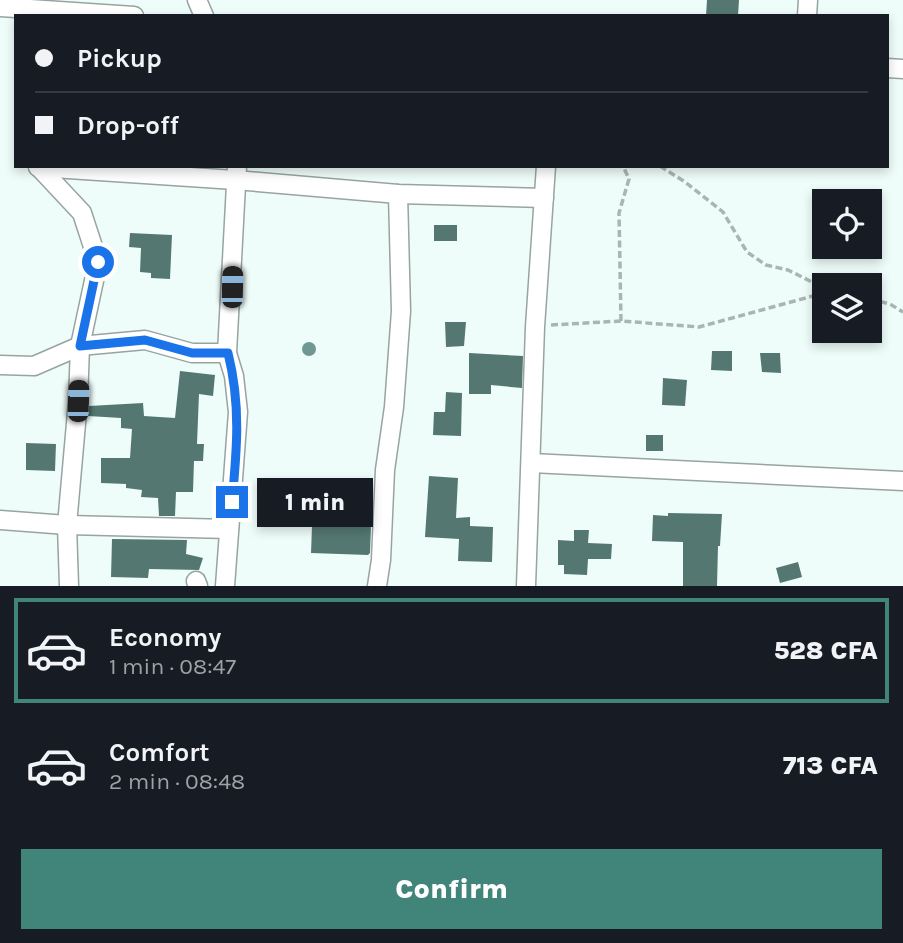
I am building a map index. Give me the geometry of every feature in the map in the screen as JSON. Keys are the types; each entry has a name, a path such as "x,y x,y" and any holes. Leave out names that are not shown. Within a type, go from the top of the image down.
{"street":[{"path":"0,7 113,14"},
{"path":"39,168 82,213 98,262 80,346 67,525 69,586"},
{"path":"71,168 236,173 297,186 398,194 544,198"},
{"path":"273,168 297,186"},
{"path":"526,586 536,327 546,168"},
{"path":"225,586 238,412 228,353 236,173"},
{"path":"377,586 384,470 394,407 401,310 398,194"},
{"path":"0,365 34,366 80,346 145,340 192,353 228,353"},
{"path":"531,463 903,481"},
{"path":"0,520 67,525 229,529"}],"path":[{"path":"621,321 619,213 629,179 624,168"},
{"path":"663,168 723,212 747,252 766,265 788,270 812,283"},
{"path":"536,327 621,321 699,327 812,294"},
{"path":"882,302 903,312"}],"building":[{"path":"707,0 739,0 738,14 706,14"},
{"path":"434,225 457,225 457,241 434,241"},
{"path":"130,233 172,235 170,279 151,278 151,273 140,272 141,248 129,247"},
{"path":"445,322 466,322 464,346 446,347"},
{"path":"712,351 732,351 732,371 711,370"},
{"path":"469,353 523,356 522,388 491,385 491,394 469,394"},
{"path":"760,353 780,353 781,373 762,372"},
{"path":"180,371 215,375 213,396 199,394 197,444 204,444 203,461 194,461 193,492 176,492 175,516 159,516 158,498 141,497 142,490 126,488 126,484 101,483 101,458 130,458 132,429 121,428 121,418 88,416 89,406 143,403 144,416 175,418"},
{"path":"663,378 687,380 685,406 662,405"},
{"path":"446,392 462,393 461,436 433,435 434,412 445,412"},
{"path":"646,435 663,435 663,451 646,451"},
{"path":"26,443 56,444 55,471 26,470"},
{"path":"429,476 458,478 456,518 470,517 470,526 493,527 492,562 458,561 459,539 425,537"},
{"path":"668,513 722,514 717,586 683,586 683,542 652,541 653,515 668,516"},
{"path":"312,526 371,526 370,553 311,553"},
{"path":"574,530 589,530 588,543 612,544 611,559 588,559 587,575 564,574 564,565 558,565 558,540 574,541"},
{"path":"112,539 187,540 186,554 203,558 199,570 149,569 148,578 111,577"},
{"path":"798,562 802,577 780,583 776,568"}],"route":[{"path":"98,262 80,346 145,340 192,353 228,353 238,412 232,502"}]}
